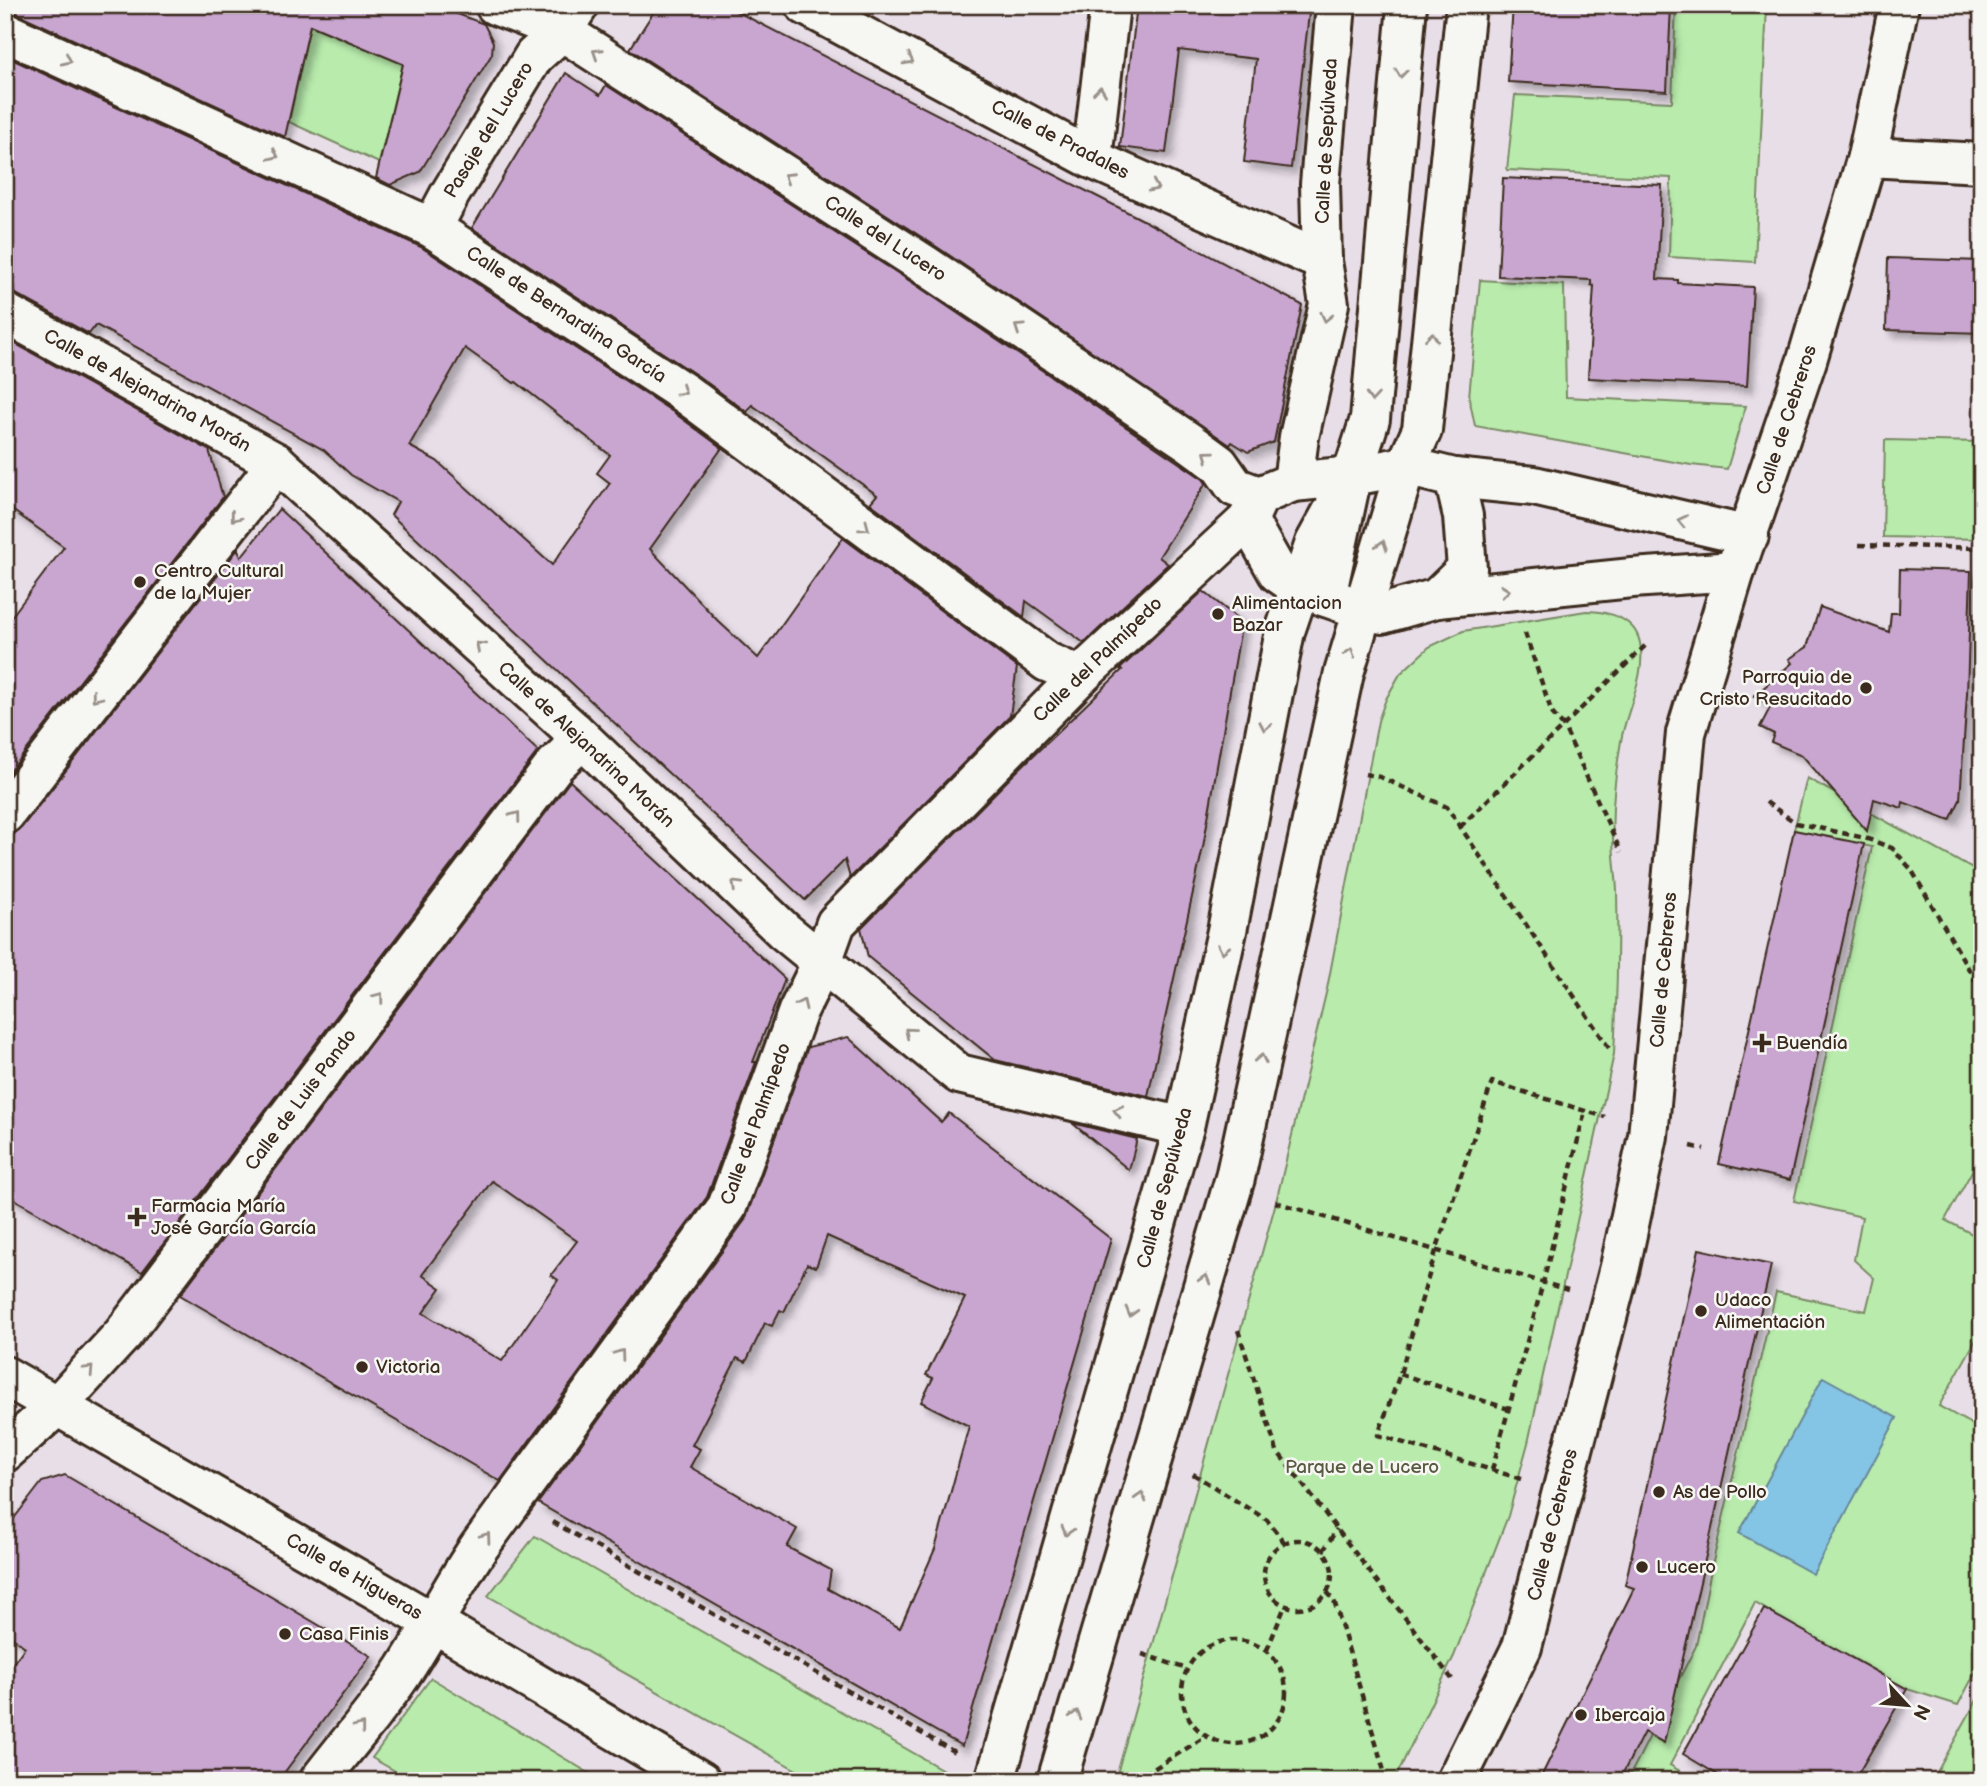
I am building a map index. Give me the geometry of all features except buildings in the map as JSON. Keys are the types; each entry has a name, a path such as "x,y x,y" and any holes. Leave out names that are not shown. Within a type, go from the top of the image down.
{"street":[{"name":"Calle del Lucero","path":"495,5 571,18 936,272 1189,442 1219,464 1235,487 1267,499"},
{"name":"Calle de Pradales","path":"805,5 866,20 1092,159 1322,261"},
{"path":"1092,159 1110,5"},
{"name":"Calle de Sepúlveda","path":"1267,499 1299,437 1329,304 1322,261 1320,184 1336,5"},
{"name":"Calle de Sepúlveda","path":"981,1770 1184,1127 1227,931 1278,659 1312,592 1315,543 1352,476 1370,418 1407,5"},
{"path":"1057,1781 1235,1178 1341,684 1406,466 1422,430 1466,5"},
{"name":"Calle de Cebreros","path":"1456,1781 1522,1647 1620,1267 1648,1136 1686,733 1735,571 1807,360 1867,157 1899,5"},
{"name":"Pasaje del Lucero","path":"432,228 534,56 571,18"},
{"name":"Calle de Bernardina García","path":"5,32 432,228 686,394 1046,662 1080,676"},
{"path":"1867,157 1982,163"},
{"name":"Calle de Alejandrina Morán","path":"5,313 277,463 574,731 785,931 959,1074 1184,1127"},
{"path":"5,814 277,463"},
{"path":"1735,571 1437,598 1382,614 1312,592 1278,573 1267,499 1352,476 1406,466 1454,478 1534,486 1749,536"},
{"path":"1437,598 1466,569 1463,516 1454,478"},
{"name":"Calle del Palmípedo","path":"318,1781 399,1677 479,1546 727,1207 798,1012 822,962 836,923 1080,676 1267,499"},
{"name":"Calle de Luis Pando","path":"5,1452 57,1406 123,1334 547,776 570,750 574,731"},
{"name":"Calle de Higueras","path":"5,1376 434,1623 701,1781"}],"path":[{"path":"1859,545 1982,548"},
{"path":"1521,621 1552,713 1564,727 1620,852"},
{"path":"1461,827 1648,643"},
{"path":"1359,773 1380,777 1447,807 1618,1061"},
{"path":"1766,802 1796,823 1865,838 1892,848 1911,869 1982,992"},
{"path":"1528,1481 1378,1435 1400,1374 1436,1251 1492,1082 1609,1118"},
{"path":"1492,1470 1586,1111"},
{"path":"1276,1202 1572,1292"},
{"path":"1235,1323 1277,1451 1452,1679"},
{"path":"1400,1374 1509,1409"},
{"path":"1192,1474 1267,1520 1284,1542"},
{"path":"549,1520 981,1770"},
{"path":"1323,1551 1337,1529"},
{"path":"1305,1540 1323,1551 1329,1560 1331,1581 1327,1592 1318,1601 1307,1606 1285,1606 1267,1590 1264,1566 1268,1556 1284,1542 1305,1540"},
{"path":"1327,1592 1334,1600 1387,1781"},
{"path":"1267,1650 1285,1606"},
{"path":"1235,1639 1252,1642 1267,1650 1278,1664 1285,1681 1286,1699 1280,1716 1269,1731 1254,1741 1236,1745 1218,1743 1205,1737 1191,1723 1184,1708 1181,1692 1187,1669 1204,1648 1219,1641 1235,1639"},
{"path":"1142,1654 1187,1669"},
{"path":"1134,1781 1205,1737"}],"green space":[{"path":"1676,5 1767,5 1755,262 1669,257 1671,178 1507,170 1515,95 1672,102"},
{"path":"310,25 403,64 379,163 289,122"},
{"path":"1480,280 1564,285 1566,397 1746,406 1727,469 1691,465 1475,426 1469,397"},
{"path":"1885,440 1982,442 1981,539 1883,537"},
{"name":"Parque de Lucero","path":"1586,611 1603,612 1627,622 1637,634 1641,655 1638,680 1621,741 1613,801 1617,890 1614,1054 1528,1443 1508,1516 1454,1656 1394,1781 1115,1781 1276,1202 1327,989 1378,721 1386,699 1400,674 1429,647 1463,631"},
{"path":"1807,778 1982,874 1982,1153 1945,1220 1982,1239 1982,1329 1939,1406 1982,1430 1982,1660 1958,1705 1907,1689 1851,1657 1833,1688 1820,1641 1755,1603 1670,1765 1697,1781 1627,1781 1696,1646 1711,1570 1776,1292 1866,1311 1874,1278 1854,1260 1862,1217 1794,1201 1872,847 1794,830"},
{"path":"535,1536 950,1774 948,1781 816,1781 488,1596"},
{"path":"431,1678 602,1781 413,1781 372,1758"},
{"path":"1982,1691 1982,1781 1932,1781"}],"water":[{"path":"1823,1377 1897,1418 1813,1574 1739,1533"}],"place":[{"name":"Centro Cultural de la Mujer","path":"140,582"},
{"name":"Alimentacion Bazar","path":"1218,614"},
{"name":"Parroquia de Cristo Resucitado","path":"1866,688"},
{"name":"Buendía","path":"1762,1043"},
{"name":"Farmacia María José García García","path":"137,1217"},
{"name":"Udaco Alimentación","path":"1701,1311"},
{"name":"Victoria","path":"362,1367"},
{"name":"As de Pollo","path":"1659,1492"},
{"name":"Lucero","path":"1642,1567"},
{"name":"Casa Finis","path":"285,1634"},
{"name":"Ibercaja","path":"1581,1715"}]}
